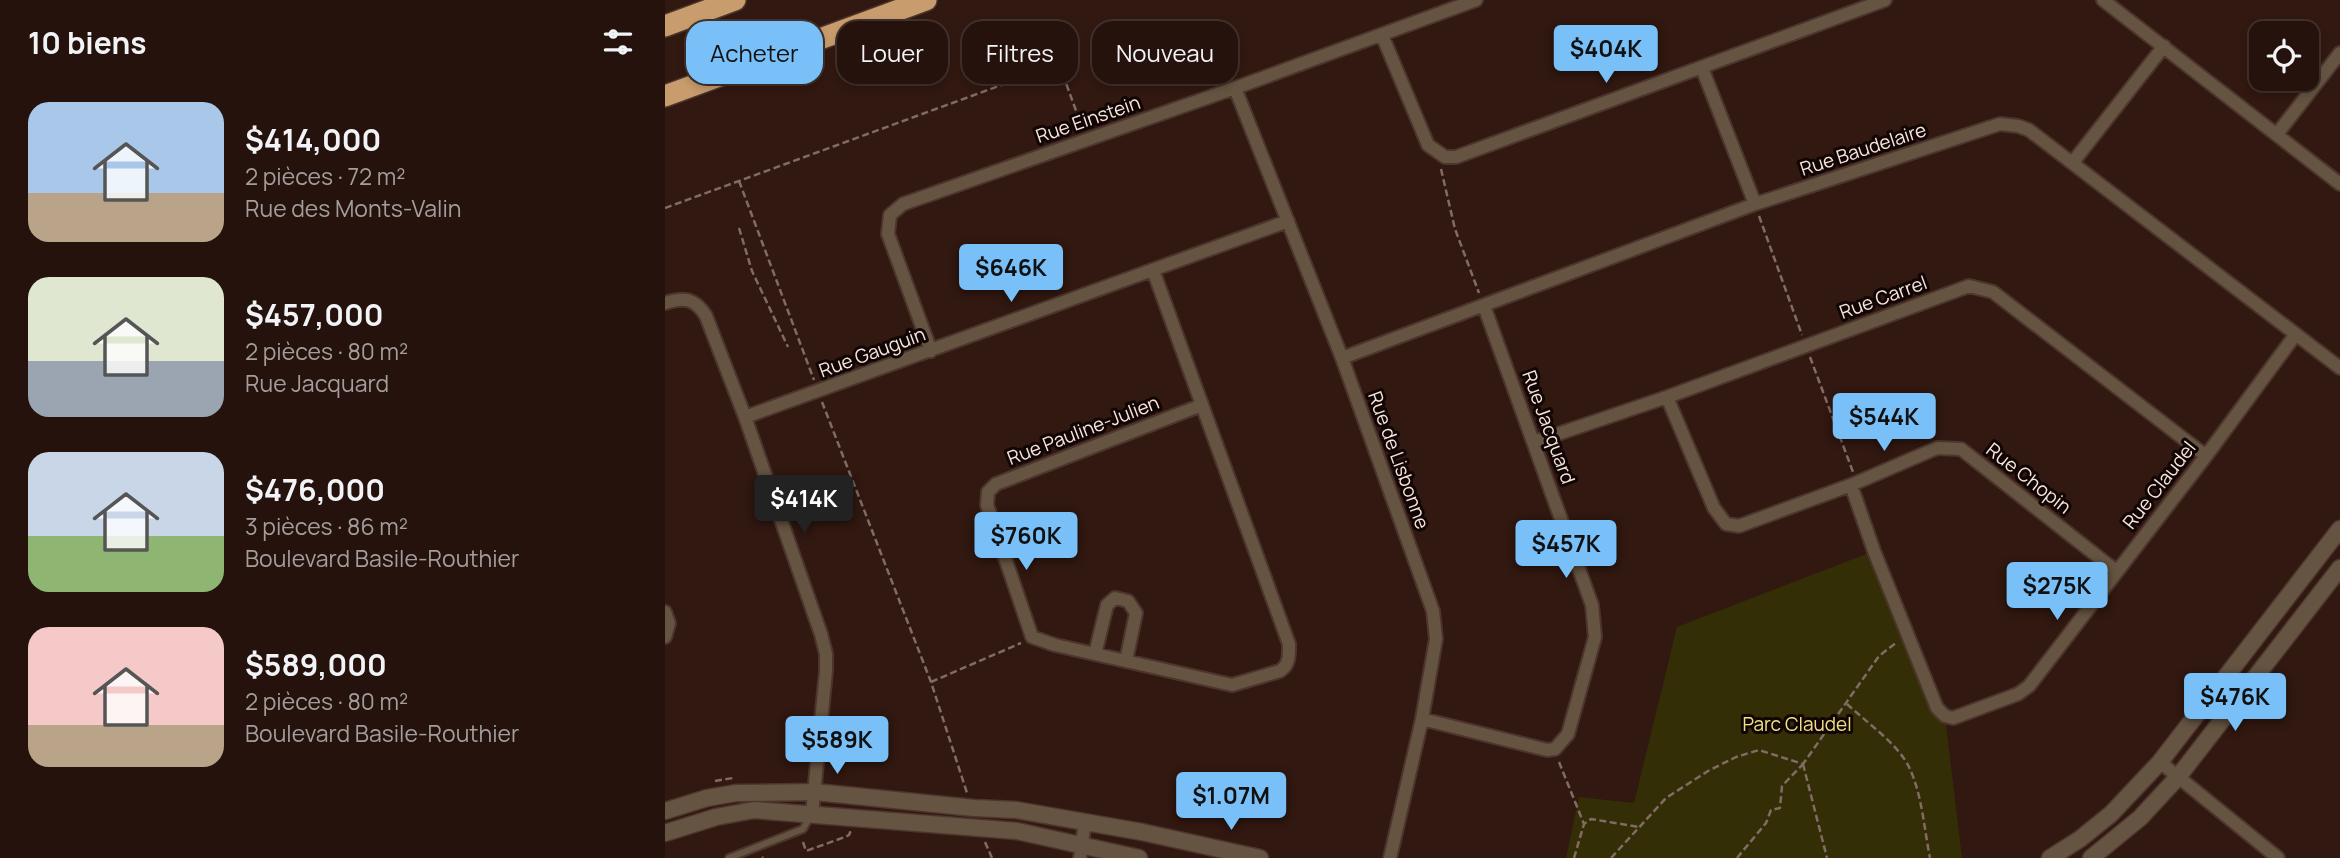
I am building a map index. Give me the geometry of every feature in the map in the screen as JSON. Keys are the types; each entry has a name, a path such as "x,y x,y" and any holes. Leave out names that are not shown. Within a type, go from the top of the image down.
{"highway":[{"path":"665,26 735,0"},
{"path":"665,96 926,0"}],"street":[{"name":"Rue Einstein","path":"931,351 888,234 890,215 904,204 1235,88 1475,0"},
{"path":"1382,35 1428,145 1445,157 1456,157 1885,0"},
{"path":"2103,0 2340,184"},
{"path":"2073,162 2164,46"},
{"path":"2277,134 2340,53"},
{"path":"1702,68 1755,204"},
{"name":"Rue de Lisbonne","path":"1235,88 1342,358 1433,611 1436,639 1422,719 1390,858"},
{"name":"Rue Baudelaire","path":"1342,358 1755,204 2000,124 2029,130 2340,368"},
{"name":"Rue Gauguin","path":"745,417 1288,221"},
{"path":"1033,638 1232,685 1280,671 1286,667 1289,659 1289,643 1153,270"},
{"name":"Rue Carrel","path":"1534,442 1667,397 1969,286 1993,292 2206,456"},
{"path":"665,303 680,299 699,304 706,316 745,417 817,622 826,654 812,814"},
{"name":"Rue Jacquard","path":"1484,306 1592,605 1595,637 1568,734 1562,744 1553,749"},
{"name":"Rue Claudel","path":"1851,485 1874,551 1937,708 1945,716 1953,718 2018,694 2029,686 2296,334"},
{"name":"Rue Chopin","path":"1667,397 1714,508 1726,524 1739,526 1851,485 1937,449 1961,449 2116,570"},
{"name":"Rue Pauline-Julien","path":"1033,638 987,505 988,492 996,484 1202,405"},
{"path":"2050,858 2080,839 2111,814 2160,762 2340,529"},
{"path":"2091,858 2140,818 2178,777 2340,568"},
{"path":"1095,654 1107,605 1115,598 1128,601 1136,613 1126,661"},
{"path":"665,612 669,623 665,637"},
{"path":"1422,719 1547,750 1553,749"},
{"path":"2160,762 2279,858"},
{"path":"665,811 706,798 736,793 814,792 1016,810 1086,822 1193,850 1260,858"},
{"path":"665,833 716,817 754,810 1017,831 1082,851 1139,858"},
{"path":"1082,851 1086,822"}],"lane":[{"path":"729,858 803,829 812,814"}],"path":[{"path":"665,208 1059,64 1087,140"},
{"path":"1439,154 1441,175 1455,229 1484,306"},
{"path":"739,181 931,682 974,808"},
{"path":"739,228 752,271 788,347"},
{"path":"1737,858 1766,823 1771,810 1780,808 1782,786 1803,764 1879,656 1907,634"},
{"path":"931,682 1033,638"},
{"path":"1847,704 1897,750 1909,766 1917,791 1930,858"},
{"path":"1553,749 1584,824"},
{"path":"1611,858 1666,798 1736,757 1759,750 1803,764"},
{"path":"1803,764 1826,858"},
{"path":"803,842 806,851 845,837 849,835 852,818"},
{"path":"1574,858 1584,824 1591,819 1639,827"},
{"path":"978,828 992,858"}],"green space":[{"name":"Parc Claudel","path":"1874,551 1945,716 1962,858 1566,858 1579,797 1634,803 1677,627"}]}
